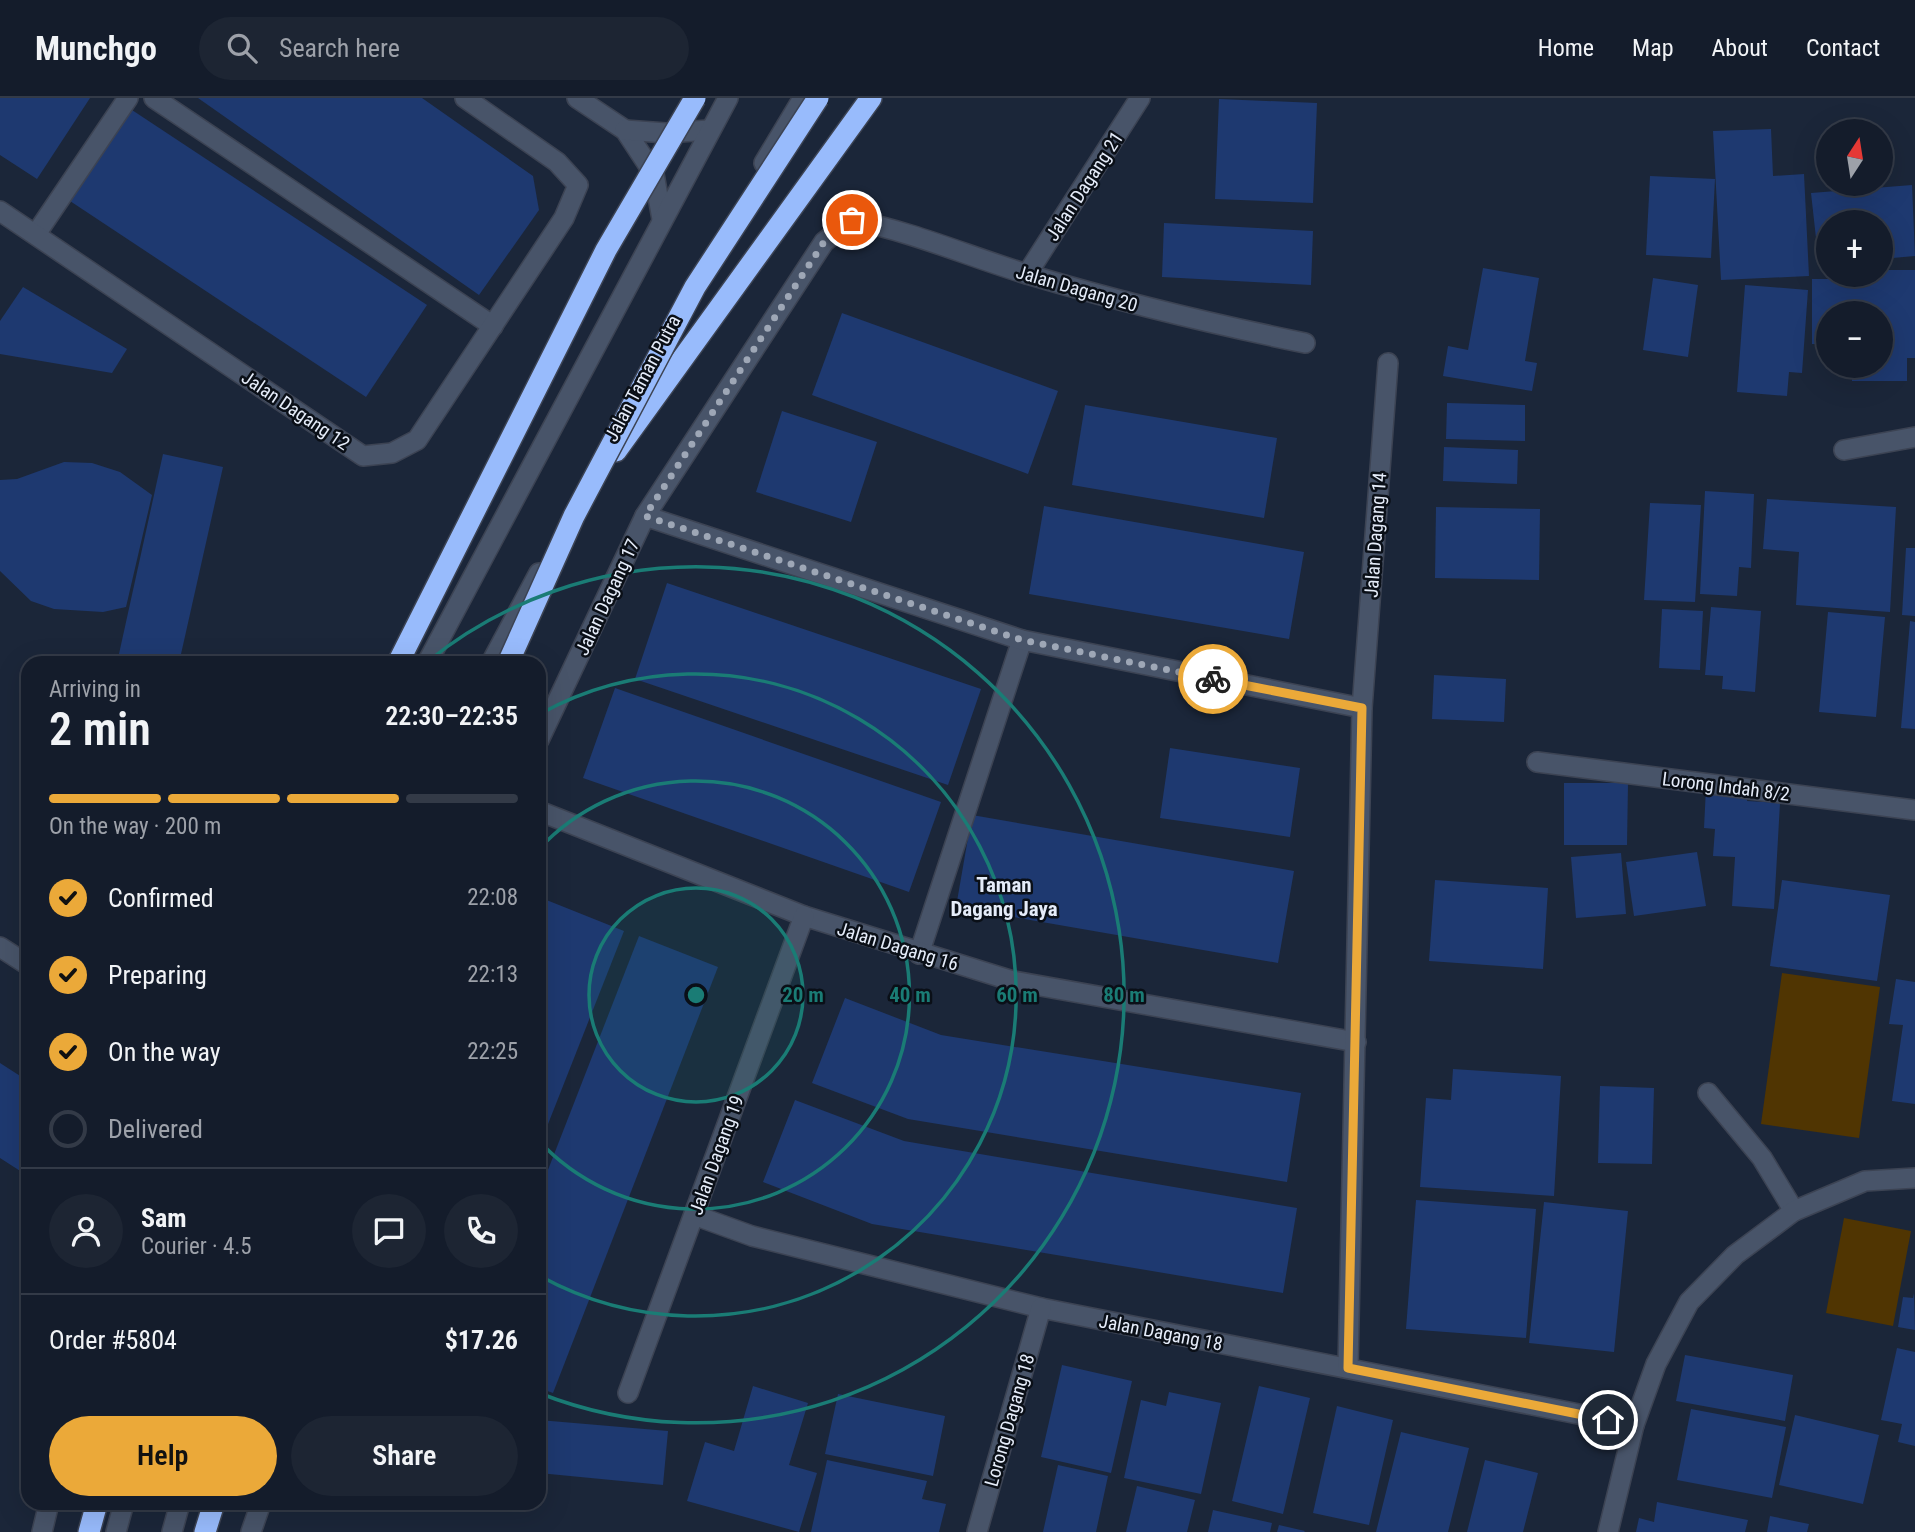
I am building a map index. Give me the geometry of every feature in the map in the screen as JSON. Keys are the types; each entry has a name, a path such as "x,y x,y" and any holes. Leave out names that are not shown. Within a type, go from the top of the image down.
{"highway":[{"path":"402,656 606,250 695,98"},
{"path":"511,656 574,516 695,288 818,98"},
{"path":"571,513 871,98"},
{"path":"89,1532 95,1510"},
{"path":"205,1532 212,1510"}],"street":[{"path":"36,234 128,98"},
{"path":"154,98 493,326"},
{"name":"Jalan Dagang 12","path":"0,211 363,456 392,453 417,440 564,218 578,184 557,162 465,98"},
{"path":"577,98 625,130 654,174 662,219"},
{"path":"431,656 728,98"},
{"name":"Jalan Taman Putra","path":"495,656 692,285 803,98"},
{"name":"Jalan Dagang 21","path":"1027,274 1140,98"},
{"path":"625,130 666,133 709,130"},
{"name":"Jalan Dagang 20","path":"852,220 892,228 1027,274 1166,314 1305,343"},
{"name":"Jalan Dagang 17","path":"546,725 645,516 824,242 852,220"},
{"name":"Jalan Dagang 14","path":"1348,1368 1362,708 1388,363"},
{"path":"1844,450 1915,437"},
{"path":"645,516 1022,640 1362,708"},
{"path":"919,954 1022,640"},
{"name":"Lorong Indah 8/2","path":"1538,762 1915,810"},
{"name":"Jalan Dagang 16","path":"546,814 804,916 919,954 1013,981 1356,1042"},
{"name":"Jalan Dagang 19","path":"628,1393 804,916"},
{"path":"0,947 21,960"},
{"path":"1708,1093 1762,1158 1794,1211"},
{"path":"1608,1532 1634,1425 1656,1364 1689,1302 1735,1255 1794,1211 1865,1181 1915,1178"},
{"name":"Jalan Dagang 18","path":"694,1215 752,1236 1041,1308 1634,1425"},
{"name":"Lorong Dagang 18","path":"977,1532 1041,1308"},
{"path":"42,1532 47,1510"},
{"path":"116,1532 122,1510"},
{"path":"172,1532 178,1510"},
{"path":"251,1532 259,1510"}],"shaded area":[{"path":"1782,973 1880,987 1859,1138 1761,1124"},
{"path":"1844,1218 1911,1231 1893,1326 1826,1313"}],"building":[{"path":"0,98 90,98 37,179 0,155"},
{"path":"198,98 422,98 533,176 539,210 479,295"},
{"path":"1219,99 1317,103 1313,203 1215,199"},
{"path":"132,110 427,305 366,397 70,201"},
{"path":"1771,129 1773,176 1804,174 1809,276 1721,280 1713,131"},
{"path":"1650,176 1715,179 1711,258 1646,255"},
{"path":"1912,185 1915,256 1893,258 1893,210 1816,210 1816,238 1811,193 1816,193 1816,196 1894,196 1894,186"},
{"path":"1164,223 1313,231 1311,285 1162,277"},
{"path":"1483,268 1539,278 1525,361 1537,363 1532,391 1443,376 1448,346 1468,350"},
{"path":"1893,270 1915,270 1915,358 1907,358 1907,381 1852,381 1852,378 1893,378 1893,301 1816,301 1816,344 1812,344 1812,279 1816,279 1816,287 1893,287"},
{"path":"1653,278 1698,285 1688,357 1643,350"},
{"path":"1745,285 1808,290 1802,373 1789,372 1787,396 1737,392"},
{"path":"23,287 127,349 112,373 0,354 0,321"},
{"path":"842,313 1058,391 1028,474 812,395"},
{"path":"1447,403 1525,405 1525,441 1446,439"},
{"path":"1085,405 1277,438 1264,518 1072,485"},
{"path":"782,411 877,442 851,522 756,492"},
{"path":"1444,447 1518,450 1517,484 1443,481"},
{"path":"163,454 223,467 181,656 119,656"},
{"path":"64,462 92,463 120,472 152,495 126,607 103,612 54,609 31,601 0,571 0,480 17,479"},
{"path":"1705,491 1754,494 1751,568 1739,567 1737,596 1700,594"},
{"path":"1767,499 1896,507 1890,612 1796,605 1799,552 1763,549"},
{"path":"1650,503 1701,505 1695,602 1644,600"},
{"path":"1044,506 1304,552 1289,639 1029,594"},
{"path":"1436,507 1540,509 1539,580 1435,578"},
{"path":"1906,548 1915,548 1915,616 1902,615"},
{"path":"667,583 981,689 948,785 635,679"},
{"path":"1711,607 1761,611 1755,692 1722,689 1723,676 1705,675"},
{"path":"1662,609 1703,611 1700,670 1659,668"},
{"path":"1828,612 1885,617 1876,717 1819,712"},
{"path":"1910,621 1915,622 1915,729 1901,728"},
{"path":"1434,675 1506,679 1504,722 1432,719"},
{"path":"615,688 941,802 909,892 583,778"},
{"path":"1170,748 1300,768 1290,837 1160,818"},
{"path":"1564,783 1628,783 1627,845 1564,845"},
{"path":"1706,788 1748,791 1747,801 1780,803 1774,909 1732,906 1735,857 1713,856 1715,829 1704,828"},
{"path":"972,815 1294,871 1278,963 956,907"},
{"path":"1697,852 1706,906 1634,916 1626,862"},
{"path":"1621,853 1626,914 1576,918 1571,857"},
{"path":"1435,880 1548,888 1543,969 1429,961"},
{"path":"1782,880 1890,895 1877,981 1770,966"},
{"path":"546,900 624,931 546,1129"},
{"path":"639,936 718,967 553,1393 546,1390 546,1175"},
{"path":"1896,979 1915,982 1915,1104 1892,1101 1903,1025 1889,1024"},
{"path":"845,998 941,1035 1301,1093 1287,1182 908,1119 812,1083"},
{"path":"0,1063 21,1076 21,1172 0,1158"},
{"path":"1453,1069 1561,1076 1554,1196 1420,1187 1426,1098 1451,1100"},
{"path":"1600,1086 1654,1088 1652,1164 1598,1163"},
{"path":"795,1100 904,1141 1297,1208 1283,1293 872,1224 763,1182"},
{"path":"1416,1200 1536,1209 1526,1338 1406,1329"},
{"path":"1544,1202 1628,1211 1614,1352 1529,1343"},
{"path":"1914,1293 1915,1330 1898,1327 1903,1297 1913,1298"},
{"path":"1897,1348 1915,1352 1915,1446 1898,1442 1902,1424 1881,1420"},
{"path":"1685,1355 1793,1375 1785,1421 1676,1401"},
{"path":"1062,1365 1132,1381 1111,1473 1041,1457"},
{"path":"753,1386 808,1403 789,1465 817,1473 799,1532 687,1501 705,1442 734,1451"},
{"path":"1259,1386 1310,1398 1283,1514 1232,1501"},
{"path":"1169,1392 1221,1403 1201,1494 1124,1478 1141,1400 1166,1406"},
{"path":"838,1394 945,1416 933,1476 825,1454"},
{"path":"1337,1406 1393,1420 1369,1525 1313,1513"},
{"path":"1691,1409 1786,1427 1772,1498 1677,1480"},
{"path":"1795,1415 1879,1435 1863,1504 1779,1485"},
{"path":"546,1421 668,1431 663,1485 546,1474"},
{"path":"1401,1432 1469,1448 1448,1532 1376,1532"},
{"path":"827,1460 927,1481 922,1499 946,1504 939,1532 811,1532"},
{"path":"1485,1460 1538,1473 1523,1532 1467,1532"},
{"path":"1058,1465 1108,1476 1096,1532 1043,1532"},
{"path":"1137,1486 1195,1500 1187,1532 1126,1532"},
{"path":"1657,1502 1748,1520 1745,1532 1636,1532 1639,1518 1654,1522"},
{"path":"1213,1510 1272,1523 1270,1532 1208,1532"},
{"path":"1770,1516 1809,1524 1807,1532 1767,1532"},
{"path":"1279,1525 1305,1531 1277,1532"}],"way so far":[{"path":"852,220 824,242 645,516 1022,640 1213,679"}],"district":[{"name":"Taman Dagang Jaya","path":"1004,897"}],"route":[{"path":"1213,679 1362,708 1348,1368 1608,1420"}]}
